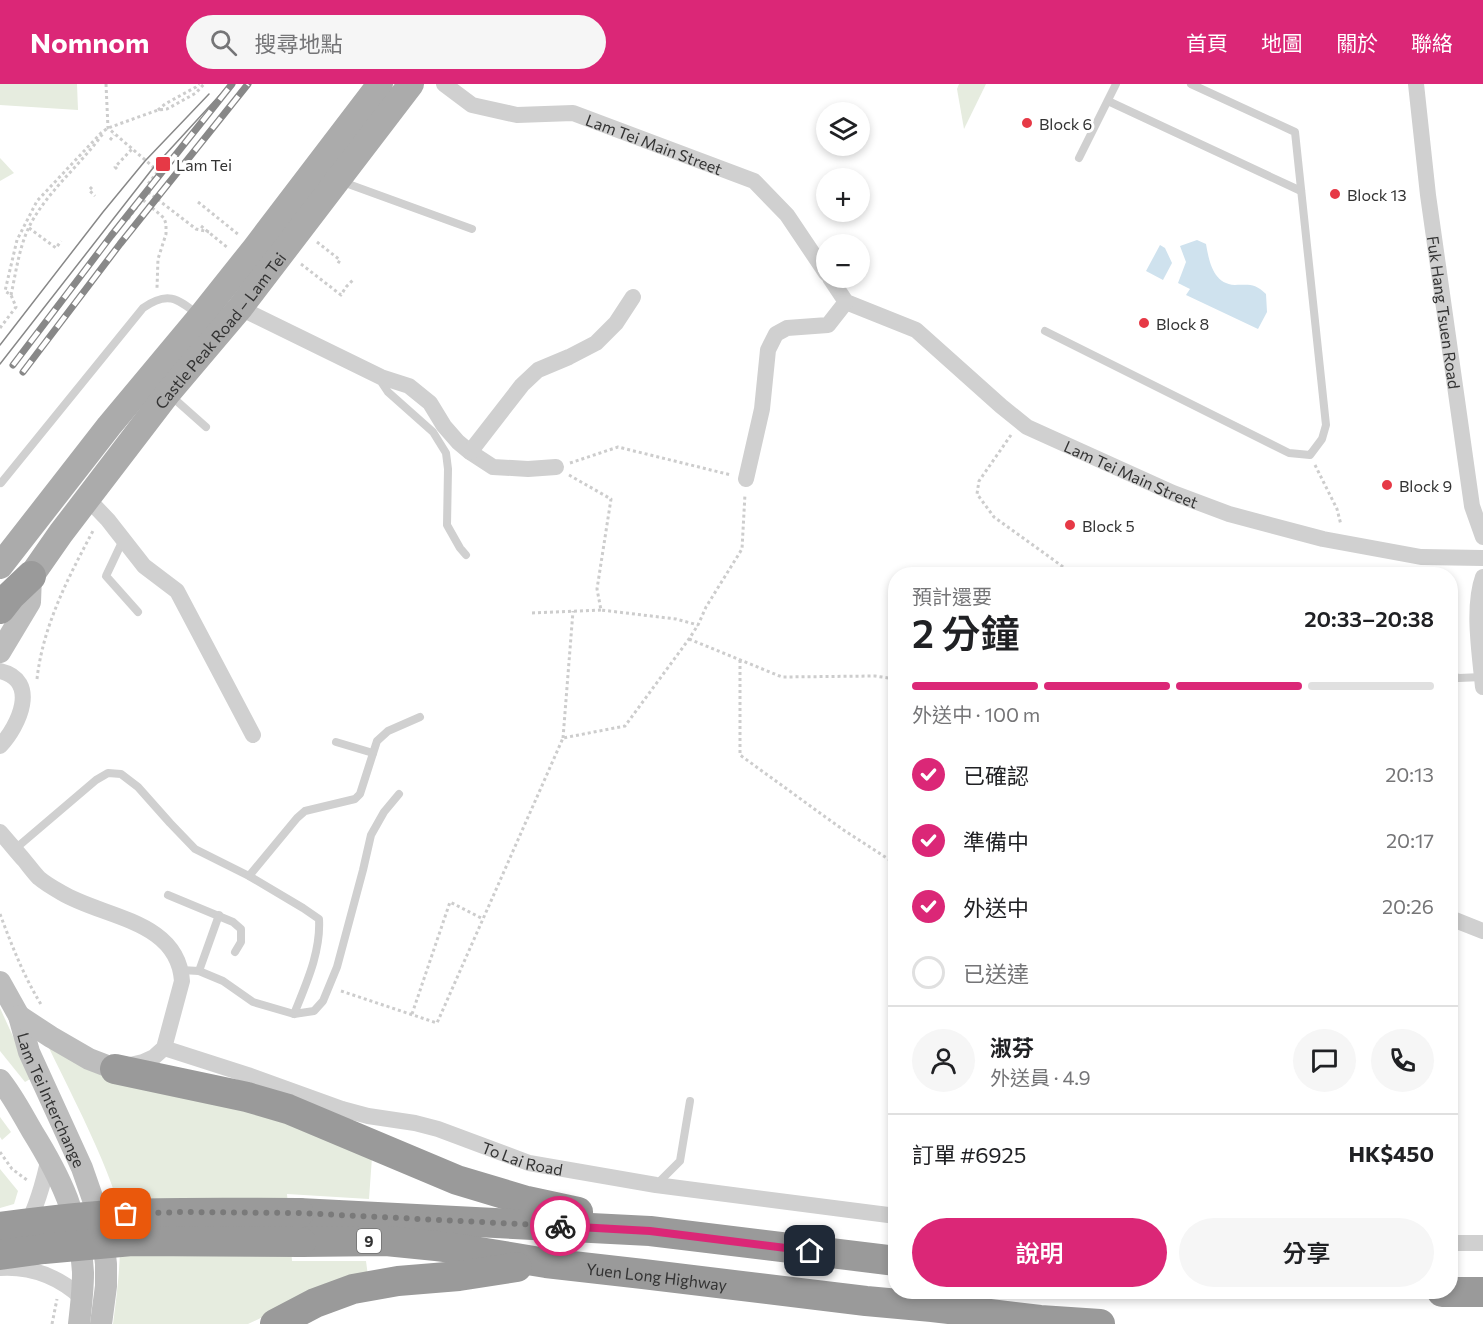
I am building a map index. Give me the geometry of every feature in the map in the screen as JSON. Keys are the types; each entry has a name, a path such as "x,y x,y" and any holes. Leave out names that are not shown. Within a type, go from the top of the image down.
{"highway":[{"path":"0,609 31,576"},
{"path":"115,1069 247,1097 278,1106 457,1180 527,1201 650,1231"},
{"name":"Yuen Long Highway","path":"0,1227 70,1218 182,1212 386,1241 461,1249 546,1263 866,1301 1040,1320 1100,1324"},
{"name":"Yuen Long Highway","path":"0,1255 132,1241 300,1228 525,1224 650,1231 888,1260"},
{"name":"9","path":"275,1324 315,1303 352,1289 398,1281 459,1276 546,1263"},
{"path":"1458,1292 1483,1292"}],"main road":[{"name":"Castle Peak Road – Lam Tei","path":"31,576 87,498 168,393 240,308 411,84"},
{"name":"Castle Peak Road – Lam Tei","path":"0,566 109,426 250,255 379,85"},
{"path":"0,652 30,603 31,576"},
{"name":"Lam Tei Interchange","path":"0,982 19,1016 29,1052 82,1168 97,1211 106,1264 106,1286 101,1324"},
{"name":"Lam Tei Interchange","path":"19,1016 88,1059 115,1069"},
{"name":"Lam Tei Interchange","path":"0,1080 48,1157 62,1185 77,1227 82,1252 83,1275 79,1324"}],"street":[{"name":"Lam Tei Main Street","path":"444,84 472,105 517,115 573,113 754,181 787,215 816,258"},
{"name":"Fuk Hang Tsuen Road","path":"1416,84 1428,195 1472,506 1483,537"},
{"path":"746,479 762,410 768,350 776,334 787,328 828,325 846,302 837,288"},
{"path":"471,452 522,385 538,370 596,343 616,323 633,297"},
{"name":"Lam Tei Main Street","path":"846,302 916,330 1027,427 1173,493 1229,514 1323,539 1421,557 1483,558"},
{"path":"240,308 381,377 409,386 430,403 444,426 458,442 493,467 528,469 556,467"},
{"path":"87,498 108,520 144,566 177,591 253,735"},
{"path":"1483,577 1478,612 1483,682"},
{"path":"0,671 8,673 20,682 22,700 18,720 0,746"},
{"path":"0,832 39,878 86,905 135,922 155,934 172,949 182,970 182,981 164,1048 154,1057 143,1062 115,1069"},
{"path":"1458,921 1483,931"},
{"name":"To Lai Road","path":"164,1048 342,1109 438,1129 529,1163 656,1185 888,1215"},
{"path":"0,1260 23,1233 33,1214 44,1181 48,1157"},
{"path":"1458,1242 1483,1243"},
{"path":"0,1268 15,1268 56,1279 82,1298"}],"lane":[{"path":"1079,158 1116,84"},
{"path":"1045,331 1289,453 1310,455 1322,439 1326,425 1295,132 1191,84"},
{"path":"1108,101 1301,191"},
{"path":"338,180 472,229"},
{"path":"2,483 143,308 157,299 170,298 183,302 201,317"},
{"path":"381,377 388,392 433,432 446,453 447,525 466,555"},
{"path":"168,393 206,427"},
{"path":"123,539 106,576 138,612"},
{"path":"1458,678 1483,682"},
{"path":"249,876 305,811 355,800 360,794 377,741 388,731 420,717"},
{"path":"336,742 373,753"},
{"path":"15,849 96,780 108,773 121,774 138,787 195,849 249,876 318,919 317,948 308,980 294,1014"},
{"path":"182,970 200,971 223,981 254,1002 294,1014 314,1011 323,1001 337,967 370,835 384,812 399,794"},
{"path":"168,895 233,922 241,929 241,942 235,952"},
{"path":"200,971 219,915"},
{"path":"656,1185 680,1161 690,1101"}],"path":[{"path":"11,295 29,228 44,203 107,129 106,84"},
{"path":"158,110 199,84"},
{"path":"0,328 16,307 11,295 5,291 17,240 37,201 100,133 158,110 167,109 196,93 204,84"},
{"path":"107,129 158,171 168,172"},
{"path":"110,140 114,135"},
{"path":"117,169 115,167 132,150"},
{"path":"128,219 148,192 148,184 158,171"},
{"path":"92,187 89,190 96,196"},
{"path":"148,192 196,229 209,232"},
{"path":"143,200 165,218 166,224 166,234 158,259 157,299"},
{"path":"198,202 250,255"},
{"path":"201,226 250,255"},
{"path":"29,228 56,248 61,241"},
{"path":"317,242 340,260 337,265"},
{"path":"300,263 341,295 353,280"},
{"path":"1016,429 978,481 977,494 994,517 1063,567"},
{"path":"556,467 618,447 746,479 742,549 689,639 625,726 563,738"},
{"path":"1310,455 1337,509 1341,525"},
{"path":"556,467 611,499 597,589 601,610"},
{"path":"532,613 601,610 676,619 698,625"},
{"path":"329,987 437,1023 563,738 573,611"},
{"path":"689,639 782,677 888,678"},
{"path":"740,660 740,755 842,829 888,859"},
{"path":"412,1014 450,902 483,919"},
{"path":"0,914 22,969 45,1010"}],"shaded area":[{"path":"0,84 77,84 78,110 0,105"},
{"path":"959,84 986,84 964,129 957,89"},
{"path":"0,158 14,173 0,181"},
{"path":"0,1008 32,1078 25,1082 0,1051"},
{"path":"49,1048 253,1109 372,1157 369,1199 287,1194 292,1261 366,1261 368,1276 288,1305 248,1324 113,1324 120,1252 117,1203 112,1184 96,1146"},
{"path":"0,1117 11,1132 2,1140 0,1137"},
{"path":"0,1169 18,1191 14,1204 0,1208"}],"water":[{"path":"1197,240 1206,244 1213,270 1222,281 1228,284 1255,286 1266,294 1267,312 1258,329 1186,295 1190,289 1178,283 1186,262 1180,246"},
{"path":"1160,245 1165,248 1172,263 1163,280 1146,271"}],"tram line":[{"path":"0,364 153,168 230,84"},
{"path":"0,345 145,161 209,94"}],"railway":[{"path":"13,365 111,236 232,84"},
{"path":"23,372 120,244 248,84"}],"way so far":[{"path":"126,1214 299,1213 560,1226"}],"place":[{"name":"Block 6","path":"1027,123"},
{"name":"Lam Tei","path":"163,164"},
{"name":"Block 13","path":"1335,194"},
{"name":"Block 8","path":"1144,323"},
{"name":"Block 9","path":"1387,485"},
{"name":"Block 5","path":"1070,525"}],"route":[{"path":"560,1226 650,1231 810,1251"}]}
